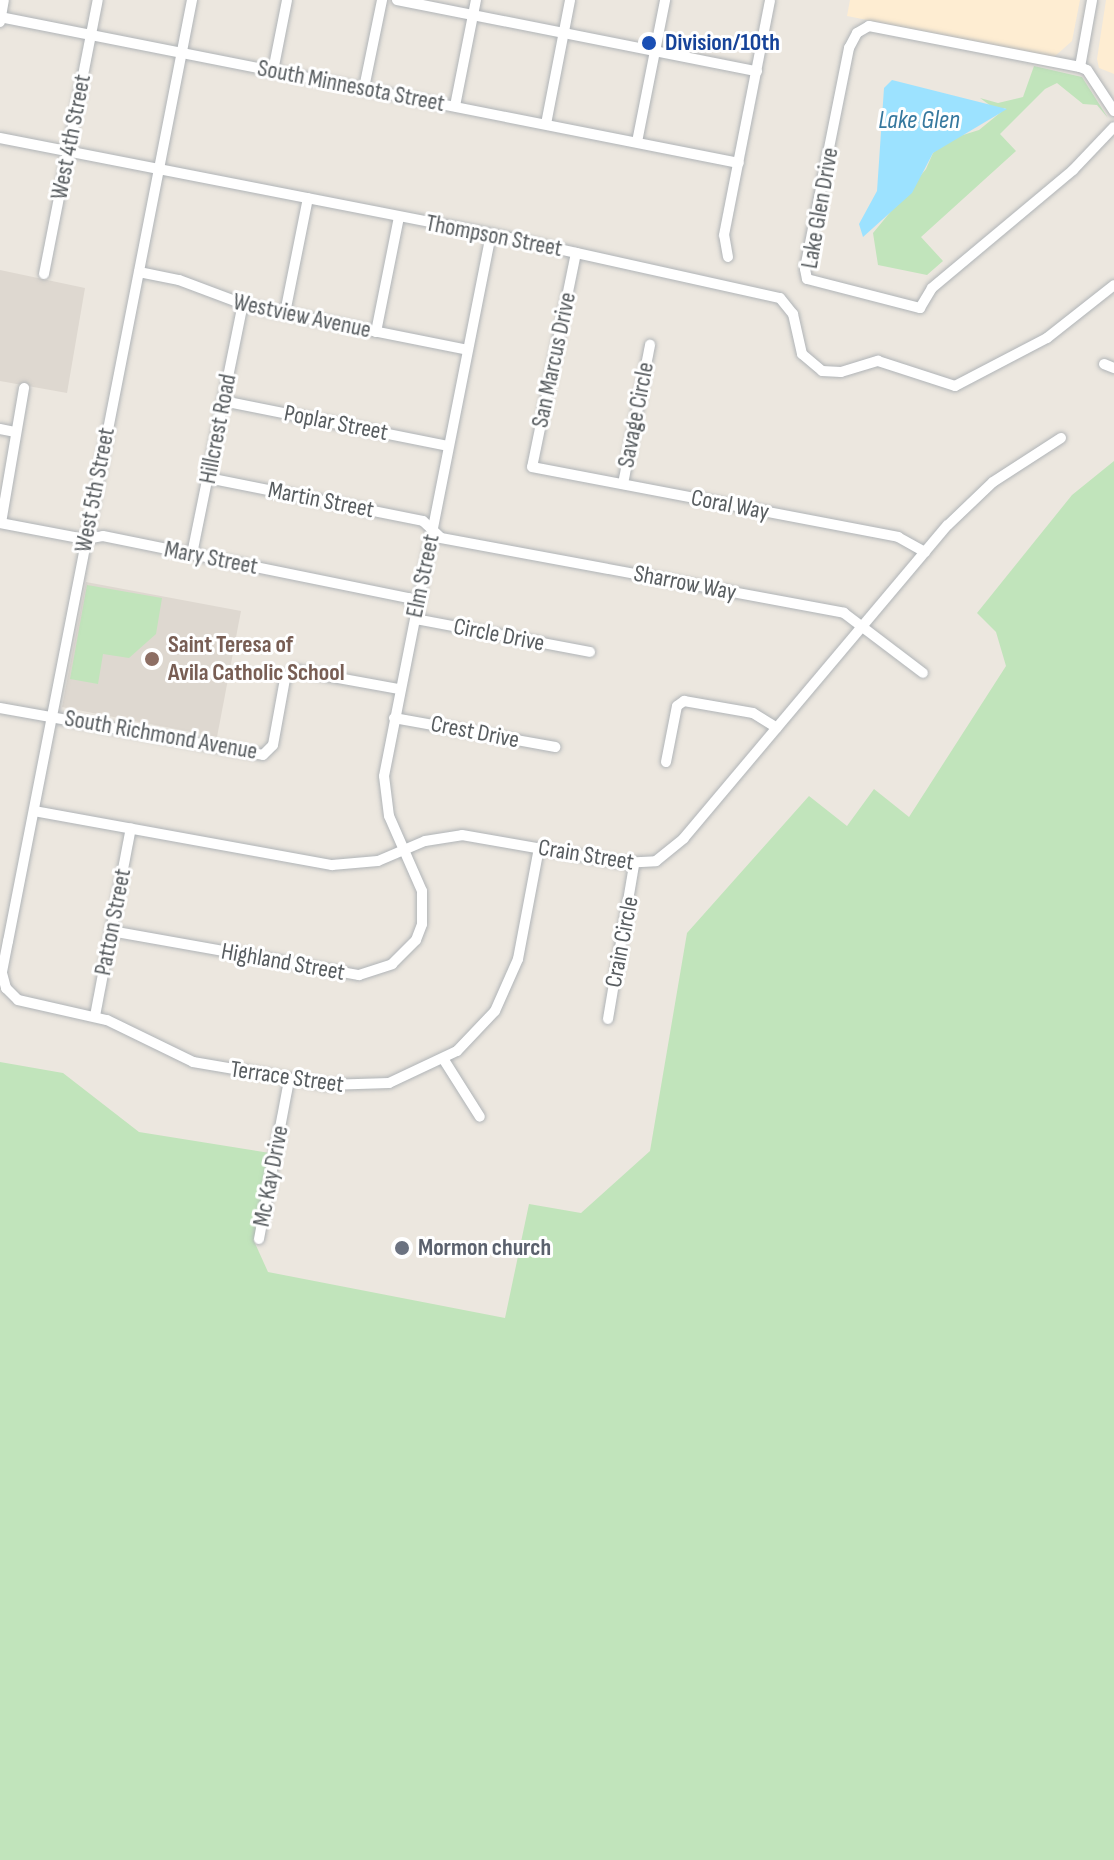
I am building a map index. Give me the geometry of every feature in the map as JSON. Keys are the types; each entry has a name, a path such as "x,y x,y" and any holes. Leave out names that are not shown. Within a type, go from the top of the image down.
{"street":[{"path":"0,19 4,0"},
{"name":"West 4th Street","path":"44,274 98,0"},
{"name":"West 5th Street","path":"3,980 4,941 34,811 192,0"},
{"path":"273,71 287,0"},
{"path":"364,88 382,0"},
{"path":"397,0 757,71"},
{"path":"455,106 476,0"},
{"path":"546,124 570,0"},
{"path":"637,142 665,0"},
{"path":"728,257 724,235 770,0"},
{"path":"1092,0 1080,67 1087,70 1114,111"},
{"name":"South Minnesota Street","path":"0,19 739,163"},
{"name":"Lake Glen Drive","path":"1080,67 880,25 857,33 849,48 805,269 807,279 920,308 932,288 1073,170 1114,127"},
{"name":"Thompson Street","path":"0,138 491,234 780,298 793,314 802,354 822,371 841,372 878,361 938,384 955,386 1047,338 1114,285"},
{"path":"285,313 308,198"},
{"path":"376,332 399,217"},
{"name":"Elm Street","path":"423,914 422,891 384,798 399,689 491,234"},
{"name":"San Marcus Drive","path":"532,467 576,253"},
{"name":"Westview Avenue","path":"139,272 179,280 243,304 468,350"},
{"name":"Hillcrest Road","path":"192,554 243,304"},
{"name":"Savage Circle","path":"623,484 650,345"},
{"path":"0,523 24,388"},
{"name":"Poplar Street","path":"223,401 448,446"},
{"path":"0,429 16,432"},
{"name":"Crain Street","path":"34,811 332,865 378,861 405,850 462,835 634,865 670,853 925,552 993,482 1061,438"},
{"name":"Coral Way","path":"532,467 898,537 925,552"},
{"name":"Martin Street","path":"208,478 423,521 432,528"},
{"name":"Mary Street","path":"0,523 85,539 103,536 409,598 416,609"},
{"name":"Sharrow Way","path":"432,528 441,538 844,613 864,625 923,673"},
{"name":"Circle Drive","path":"416,609 421,620 590,652"},
{"name":"South Richmond Avenue","path":"0,708 263,755 271,751 285,679 294,670 399,689"},
{"path":"666,762 677,706 684,701 761,716 777,728"},
{"name":"Crest Drive","path":"394,718 555,747"},
{"name":"Patton Street","path":"95,1016 131,828"},
{"name":"Terrace Street","path":"3,980 18,1000 95,1016 193,1062 289,1080 345,1086 389,1083 444,1060 477,1033 510,982 539,848"},
{"name":"Crain Circle","path":"608,1019 634,865"},
{"name":"Highland Street","path":"111,931 359,975 403,955 416,940 423,914"},
{"path":"444,1060 480,1117"},
{"name":"Mc Kay Drive","path":"259,1239 289,1080"}],"shaded area":[{"path":"850,0 1080,0 1072,41 1054,57 847,16"},
{"path":"1106,0 1114,0 1114,74 1099,68 1097,59"},
{"path":"0,270 85,288 67,393 0,381"},
{"name":"Saint Teresa of Avila Catholic School","path":"86,582 241,611 217,737 62,707"}],"green space":[{"path":"1034,66 1082,77 1108,118 1097,105 1083,104 1057,83 1045,89 1000,134 1016,151 921,237 943,261 927,275 878,265 873,233 926,169 933,153 947,140 979,130 1006,108 995,109 980,98 998,103 1023,97"},
{"path":"1114,461 1114,1860 0,1860 0,1062 63,1073 139,1132 270,1153 254,1241 268,1272 505,1318 529,1204 581,1213 650,1151 687,933 809,796 847,826 874,789 909,817 1006,666 996,632 977,613 1072,495"},
{"path":"87,585 162,598 156,634 129,658 103,654 98,684 70,679"}],"water":[{"name":"Lake Glen","path":"892,80 1007,109 933,153 912,193 863,237 859,224 877,191 884,88"}],"place":[{"name":"Division/10th","path":"649,43"},
{"name":"Saint Teresa of Avila Catholic School","path":"152,659"},
{"name":"Mormon church","path":"402,1248"}]}
